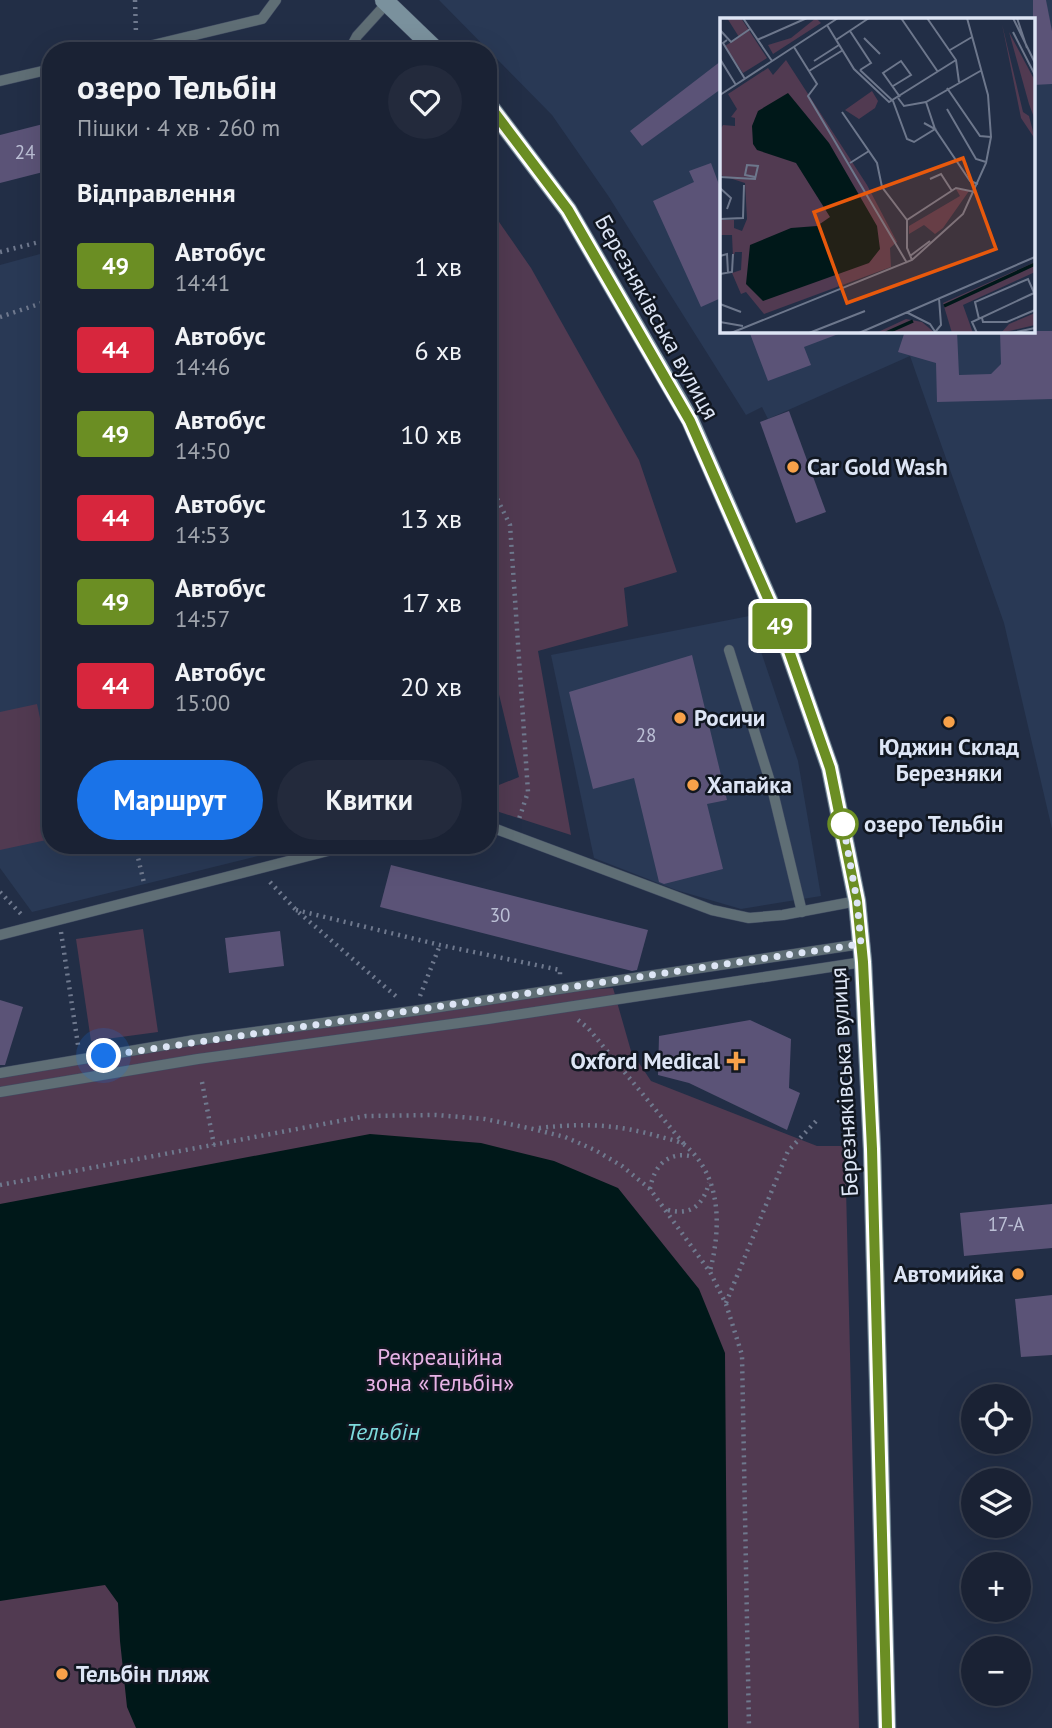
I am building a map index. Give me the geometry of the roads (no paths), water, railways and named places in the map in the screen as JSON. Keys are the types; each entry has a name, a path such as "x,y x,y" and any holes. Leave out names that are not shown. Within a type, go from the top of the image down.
{"street":[{"path":"385,1 428,42"},
{"name":"Березняківська вулиця","path":"497,116 568,210 690,421 781,628 826,756 857,901 863,962 872,1149 887,1728"}],"lane":[{"path":"166,42 262,19 276,0"},
{"path":"354,42 385,1"},
{"path":"0,81 42,71"},
{"path":"729,650 772,788 802,912"},
{"path":"497,829 712,910 749,918 802,912 857,901"},
{"path":"0,935 312,854"},
{"path":"0,1073 195,1040 413,1012 861,944"},
{"path":"0,1092 198,1059 564,1008 863,962"}],"water":[{"name":"Тельбін","path":"370,1134 481,1143 554,1161 618,1188 699,1289 725,1353 728,1728 136,1728 127,1707 118,1603 105,1585 0,1601 0,1204"}],"place":[{"name":"Car Gold Wash","path":"793,467"},
{"name":"Росичи","path":"680,718"},
{"name":"Юджин Склад Березняки","path":"949,722"},
{"name":"Хапайка","path":"693,785"},
{"name":"озеро Тельбін","path":"843,824"},
{"name":"Oxford Medical","path":"736,1061"},
{"name":"Автомийка","path":"1018,1274"},
{"name":"Тельбін пляж","path":"62,1674"}],"park label":[{"name":"Рекреаційна зона «Тельбін»","path":"440,1370"}]}
